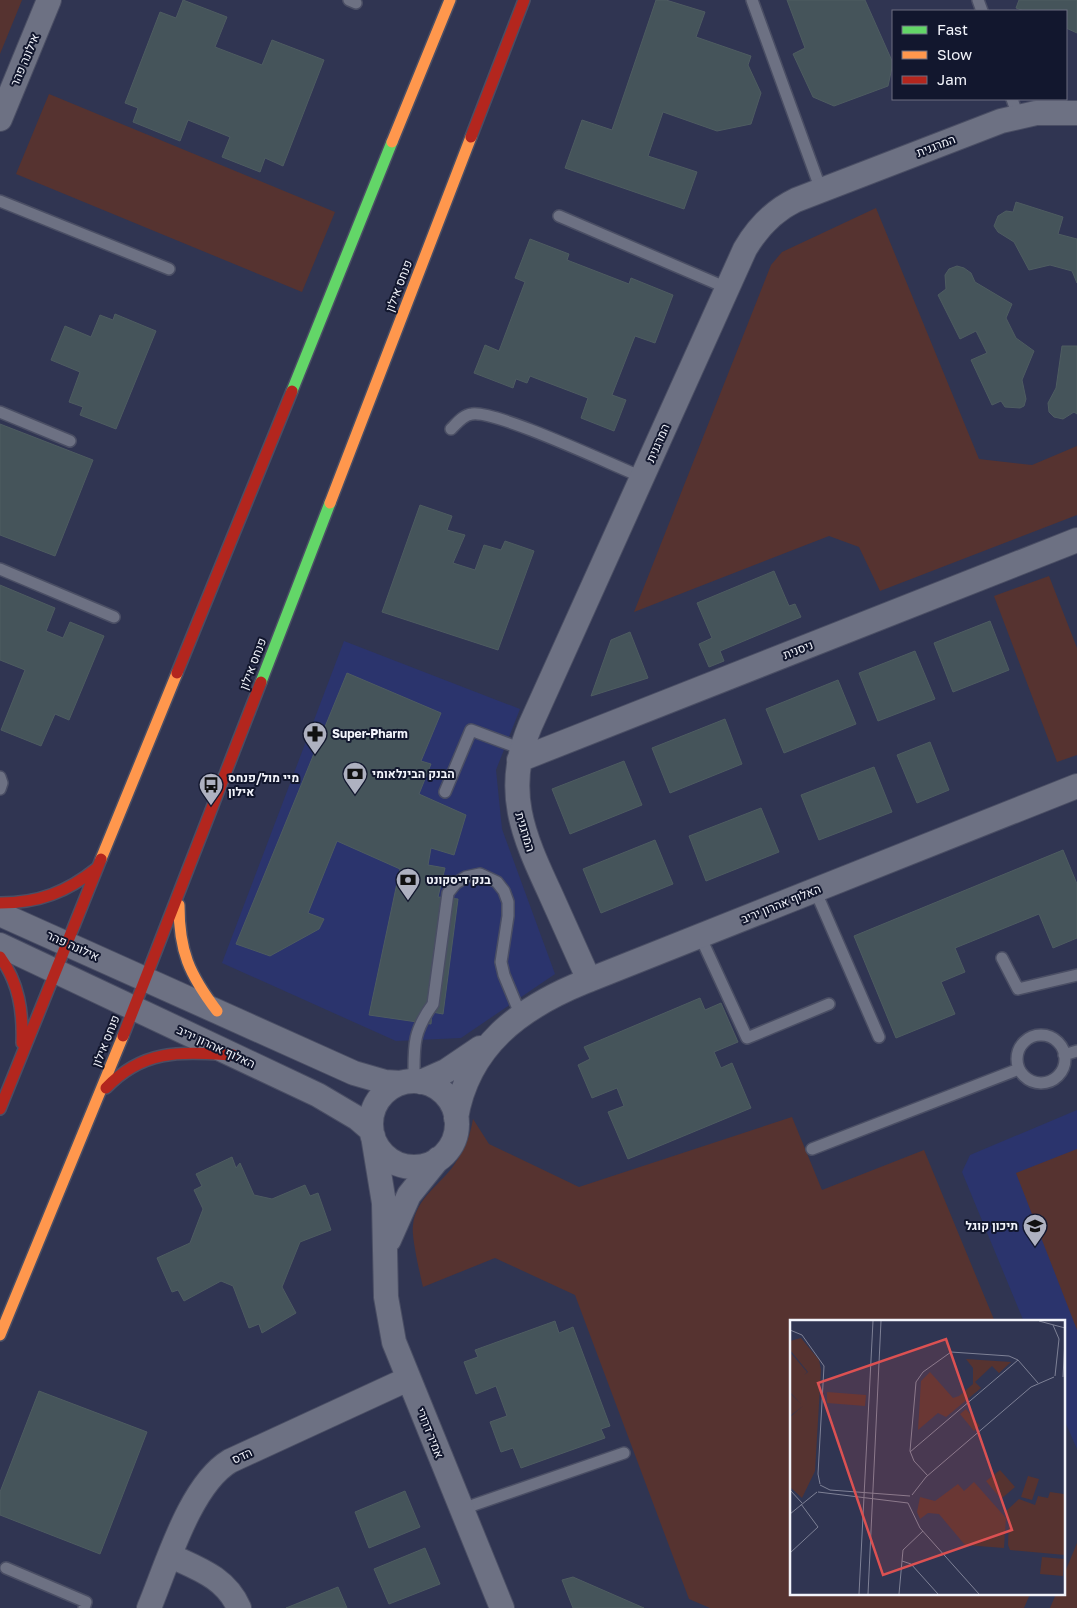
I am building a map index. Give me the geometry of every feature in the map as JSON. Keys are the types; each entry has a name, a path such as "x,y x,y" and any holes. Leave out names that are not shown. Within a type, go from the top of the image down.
{"street":[{"name":"אילונה פהר","path":"0,119 50,0"},
{"path":"0,1109 450,0"},
{"name":"פנחס אילון","path":"0,1335 146,979 524,0"},
{"name":"המרגנית","path":"589,980 523,831 517,795 520,754 745,249 768,218 789,203 1015,108 1077,113"},
{"name":"ניסנית","path":"520,754 1077,540"},
{"name":"האלוף אהרון יריב","path":"412,1082 453,1067 521,1016 554,996 589,980 1077,786"},
{"path":"0,903 22,904 50,898 75,887 98,868"},
{"path":"179,894 178,927 181,950 193,979 217,1011"},
{"name":"אילונה פהר","path":"0,914 146,979"},
{"path":"0,944 56,972"},
{"path":"0,957 14,981 20,1003 23,1026 21,1056"},
{"name":"האלוף אהרון יריב","path":"56,972 318,1095 357,1118 372,1133"},
{"path":"146,979 354,1073 385,1082 412,1082 434,1086 445,1094 452,1105 456,1118 456,1131 452,1144 438,1159 420,1166 400,1164 383,1153 372,1133 372,1116 376,1104 384,1093 412,1082"},
{"name":"האלוף אהרון יריב","path":"456,1118 462,1091 469,1074 493,1038"},
{"path":"97,1099 129,1065 147,1058 166,1054 232,1055"},
{"name":"אמיר דרורי","path":"372,1133 384,1203 388,1320 398,1354 502,1608"},
{"name":"אמיר דרורי","path":"386,1252 396,1220 409,1195 438,1159"},
{"name":"הדס","path":"149,1608 198,1494 211,1475 223,1465 408,1379"},
{"path":"171,1556 215,1577 235,1599 238,1608"}],"lane":[{"path":"752,0 821,190"},
{"path":"0,201 168,269"},
{"path":"559,216 727,288"},
{"path":"0,412 70,441"},
{"path":"451,429 462,418 472,414 484,414 507,421 642,478"},
{"path":"0,569 114,617"},
{"path":"445,792 471,730 520,754"},
{"path":"0,777 2,783 0,789"},
{"path":"412,1082 414,1040 423,1018 433,1004 446,900 456,883 466,877 480,874 497,882 504,891 508,916 501,962 504,975 521,1016"},
{"path":"815,890 879,1037"},
{"path":"700,936 747,1038 829,1004"},
{"path":"1002,958 1018,989 1077,975"},
{"path":"1041,1035 1052,1038 1060,1045 1064,1055 1063,1066 1060,1073 1048,1082 1033,1081 1019,1069 1017,1059 1020,1047 1033,1036 1041,1035"},
{"path":"1064,1055 1077,1050"},
{"path":"812,1149 1019,1069"},
{"path":"462,1509 624,1453"},
{"path":"6,1568 86,1602 84,1608"}],"shaded area":[{"path":"0,0 22,0 0,54"},
{"path":"49,94 335,212 302,292 16,174"},
{"path":"876,208 979,459 1032,465 1077,446 1077,515 880,591 859,547 829,536 634,612 771,265 782,252"},
{"path":"1049,576 1077,648 1077,755 1057,762 994,596"},
{"path":"344,641 520,709 496,770 502,829 555,974 461,1038 396,1041 222,963"},
{"name":"תיכון קוגל","path":"1077,1110 1077,1449 1064,1419 1064,1320 1023,1320 962,1172 970,1155"},
{"path":"792,1117 822,1190 924,1150 994,1320 790,1320 790,1596 1029,1596 1024,1608 710,1608 689,1599 575,1295 495,1258 423,1287 413,1238 415,1215 429,1192 458,1159 464,1149 473,1119 489,1144 579,1187"},
{"path":"1077,1149 1077,1330 1016,1173"},
{"path":"1077,1543 1077,1608 1050,1608 1055,1596 1064,1596 1064,1575"}],"building":[{"path":"183,0 227,17 215,47 262,65 272,40 324,60 283,166 265,158 260,172 222,157 230,137 188,120 180,141 133,122 138,108 125,103 160,12 176,18"},
{"path":"656,0 666,0 705,12 696,37 751,56 748,65 761,93 751,124 717,131 663,112 648,156 697,172 684,209 565,168 582,120 612,130"},
{"path":"787,0 865,0 892,61 888,86 834,106 813,97 793,54 805,48"},
{"path":"1019,0 1077,0 1077,33 1067,28 1067,10 1021,10 1016,8"},
{"path":"1016,202 1063,217 1058,234 1077,239 1077,283 1072,271 1050,265 1029,270 1014,242 998,232 994,226 998,216 1006,211 1013,212"},
{"path":"530,239 569,254 567,260 629,284 631,278 673,295 655,343 635,336 612,395 626,400 614,431 581,418 588,398 530,376 527,383 516,379 513,388 474,373 485,345 499,351 525,282 515,278"},
{"path":"957,266 971,273 975,282 1012,304 1006,318 1016,338 1034,351 1022,380 1026,399 1024,406 1020,408 1005,407 1001,401 992,405 971,360 987,353 976,331 960,339 938,295 946,289 945,275 949,269"},
{"path":"115,314 156,331 116,429 80,415 83,407 69,402 80,372 51,360 65,326 91,337 100,315 113,320"},
{"path":"1062,346 1077,346 1077,414 1074,412 1063,419 1054,417 1049,412 1048,403 1056,388"},
{"path":"0,424 93,460 55,556 0,535"},
{"path":"420,505 452,516 447,530 465,535 453,563 475,570 484,545 501,550 505,541 534,551 498,650 382,612"},
{"path":"774,571 789,606 795,604 801,617 720,651 724,661 709,667 699,644 712,638 697,603"},
{"path":"0,585 55,608 46,631 63,638 70,622 104,636 69,720 55,714 41,746 1,730 25,670 0,660"},
{"path":"990,621 1009,670 953,692 934,643"},
{"path":"630,632 648,678 591,696 611,640"},
{"path":"915,651 935,699 878,721 859,673"},
{"path":"347,673 441,713 421,761 431,764 419,794 466,815 454,855 431,848 428,865 445,868 438,897 458,899 443,1014 432,1012 431,1024 369,1015 400,869 337,841 308,913 324,919 319,929 270,956 236,944"},
{"path":"838,680 856,724 784,753 766,709"},
{"path":"725,719 742,764 670,793 652,748"},
{"path":"930,742 949,790 917,803 897,755"},
{"path":"624,761 642,805 570,834 552,789"},
{"path":"874,767 892,812 819,840 801,795"},
{"path":"761,808 779,852 706,881 689,836"},
{"path":"655,840 673,884 601,913 583,869"},
{"path":"1063,850 1077,884 1077,938 1053,948 1039,914 955,948 965,972 941,982 955,1014 896,1038 854,936"},
{"path":"700,998 705,1010 721,1003 738,1042 714,1052 721,1068 732,1063 751,1108 628,1159 608,1112 624,1106 617,1088 592,1098 578,1065 590,1059 584,1047"},
{"path":"232,1157 236,1168 240,1163 254,1195 272,1199 305,1185 310,1196 318,1193 331,1230 300,1242 282,1287 296,1313 262,1333 259,1324 249,1328 233,1286 221,1281 184,1301 178,1290 172,1292 157,1258 190,1243 203,1209 194,1190 202,1186 196,1174"},
{"path":"555,1321 559,1333 573,1327 610,1426 601,1429 605,1438 521,1468 513,1448 501,1452 490,1422 507,1416 496,1386 476,1394 464,1362 478,1357 475,1350"},
{"path":"39,1391 147,1432 100,1554 0,1515 0,1492"},
{"path":"405,1491 420,1527 369,1548 355,1512"},
{"path":"425,1548 440,1584 389,1604 374,1569"},
{"path":"573,1577 644,1608 573,1608 562,1580"},
{"path":"338,1587 347,1608 286,1608"}],"traffic: fast":[{"path":"292,391 392,142"},
{"path":"261,682 330,503"}],"traffic: slow":[{"path":"392,142 450,0"},
{"path":"330,503 471,137"},
{"path":"101,859 177,673"},
{"path":"179,905 181,936 187,961 199,985 217,1011"},
{"path":"0,1335 123,1036"}],"traffic: jam":[{"path":"471,137 524,0"},
{"path":"177,673 292,391"},
{"path":"123,1036 261,682"},
{"path":"0,1109 101,859"},
{"path":"0,903 27,901 52,894 75,884 97,868"},
{"path":"0,957 16,987 22,1020 22,1043"},
{"path":"106,1088 120,1075 149,1059 165,1055 197,1053 233,1055"}],"place":[{"name":"Super-Pharm","path":"315,755"},
{"name":"הבנק הבינלאומי","path":"355,795"},
{"name":"מיי מול/פנחס אילון","path":"211,806"},
{"name":"בנק דיסקונט","path":"408,901"},
{"name":"תיכון קוגל","path":"1035,1247"}]}
